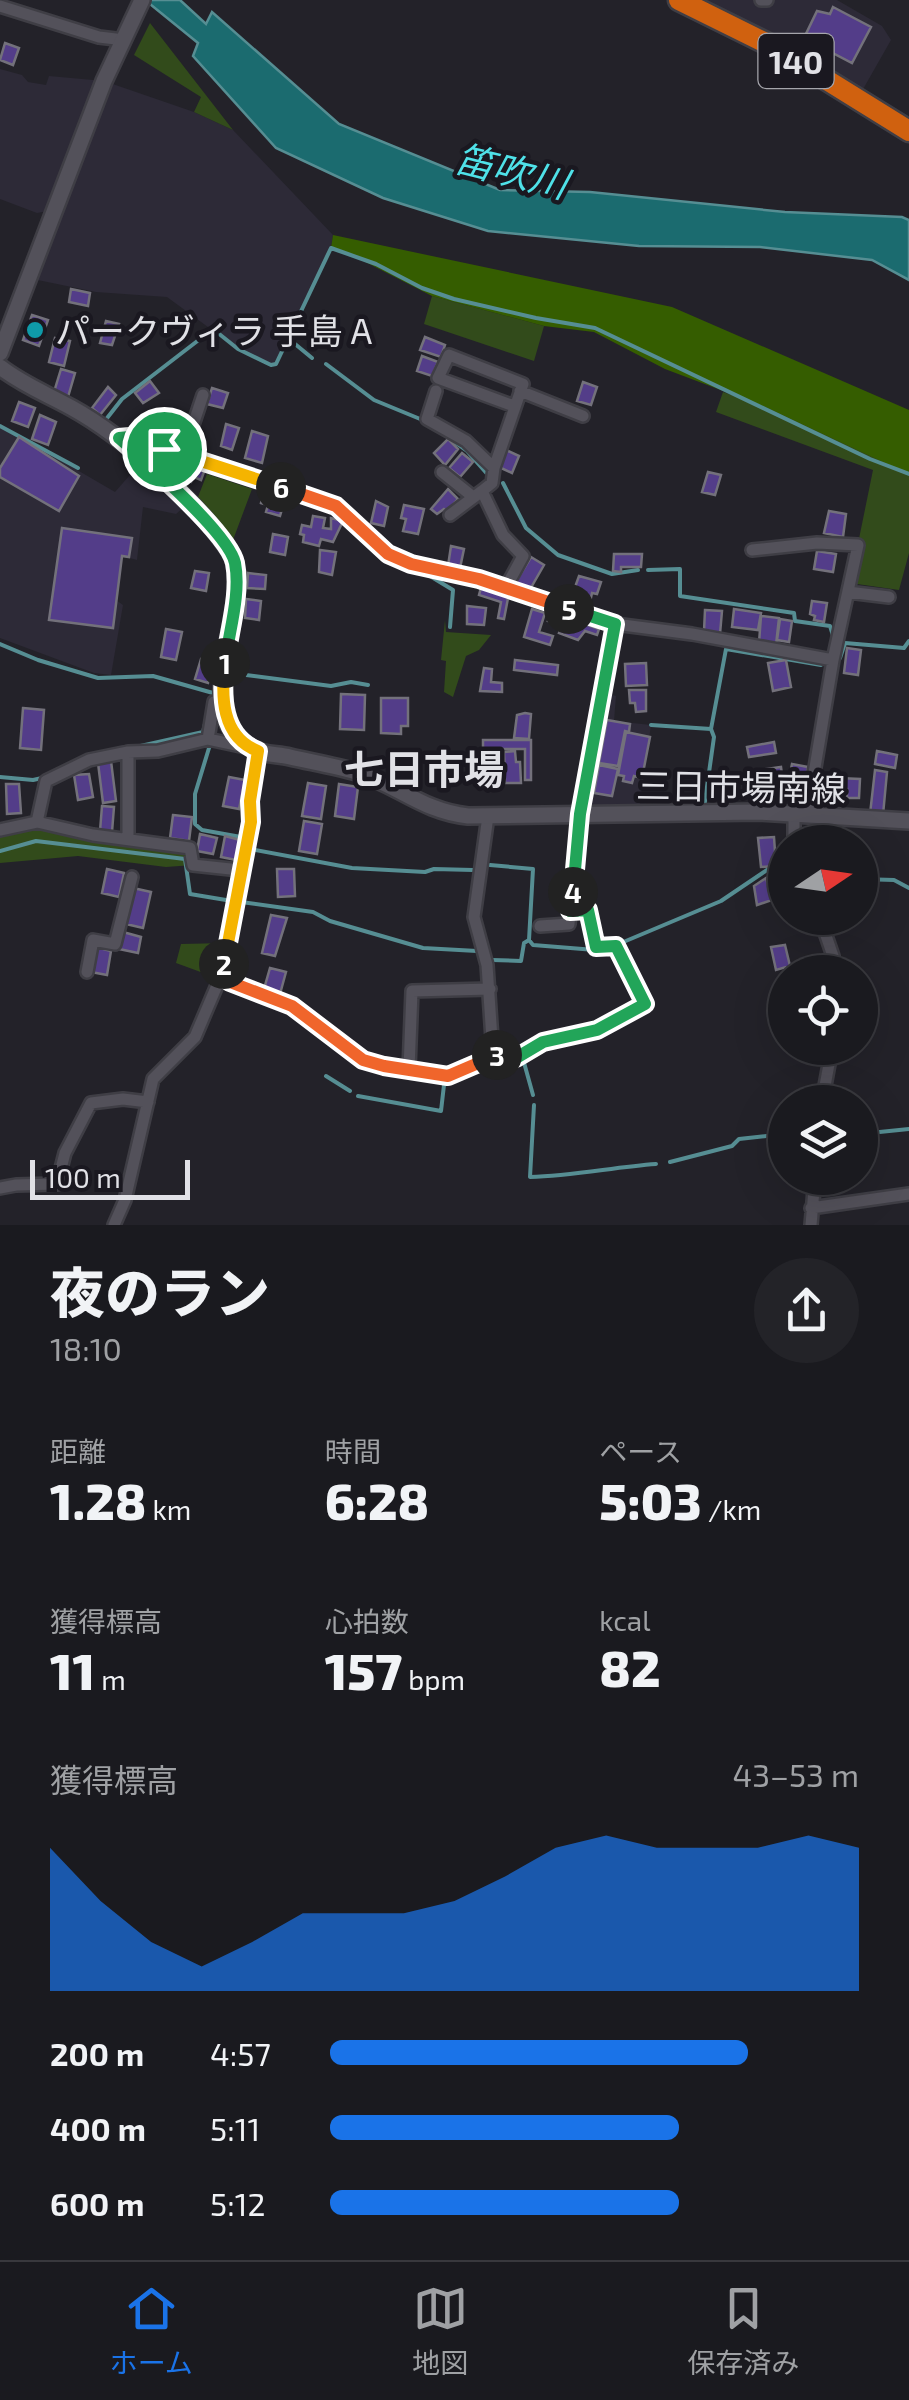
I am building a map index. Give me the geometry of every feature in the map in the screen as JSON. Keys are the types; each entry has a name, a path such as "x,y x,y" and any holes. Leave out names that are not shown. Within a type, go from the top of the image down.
{"highway":[{"name":"140","path":"679,0 772,46 905,122"}],"main road":[{"path":"0,353 104,81 138,8"},
{"path":"0,367 119,438 209,525 235,560 237,583 222,700 230,726 254,749"},
{"name":"三日市場南線","path":"254,749 371,776 442,813 488,816 758,812 909,821"}],"street":[{"path":"0,6 99,37 124,40"},
{"path":"450,515 492,483 523,384 448,355 438,378 514,406"},
{"path":"436,391 427,419 466,441 494,468"},
{"path":"520,392 583,416"},
{"path":"183,455 203,395"},
{"path":"119,438 130,437 336,506 388,554 411,564 506,586 615,624 834,660"},
{"path":"442,472 477,494 503,535 523,556 506,586"},
{"path":"752,550 817,543 858,545 798,825"},
{"path":"848,592 889,597"},
{"path":"540,926 569,924 580,814 615,624"},
{"path":"208,739 214,702 222,700"},
{"path":"36,822 46,781 89,760 158,751 208,739 254,749 251,822 222,976 195,1037 153,1079 117,1224"},
{"path":"128,752 128,839"},
{"path":"488,816 474,917 487,965 493,1054"},
{"path":"0,830 36,822 190,848 193,865 240,870"},
{"path":"87,972 94,940 114,944 132,877"},
{"path":"222,976 292,1006 363,1060 448,1076 493,1054 516,1058 543,1042 597,1030 645,1004 616,946 596,947 588,910 570,911"},
{"path":"409,1069 412,990 490,990"},
{"path":"0,1188 57,1184 65,1153 91,1103 123,1099 148,1102"},
{"path":"811,1208 909,1194"},
{"path":"811,1225 813,1195"}],"shaded area":[{"path":"692,0 837,0 882,26 891,40 862,91"},
{"path":"0,69 22,75 28,82 46,85 49,76 104,81 233,130 333,235 331,248 276,364 238,349 167,297 96,292 28,278 53,210 37,213 0,199"},
{"path":"0,425 115,492 137,467 185,506 176,514 143,507 137,560 122,556 116,600 123,605 111,675 94,673 0,638"},
{"path":"601,691 616,696 614,721 651,725 639,809 581,809"}],"green space":[{"path":"150,23 233,130 194,112 201,97 134,55"},
{"path":"333,235 672,307 909,410 909,474 763,406 665,369 594,332 544,326 432,296 331,248"},
{"path":"432,296 544,326 534,361 424,324"},
{"path":"723,392 909,472 909,553 899,590 850,583 873,470 716,412"},
{"path":"207,474 252,489 230,548 194,507"},
{"path":"445,620 446,632 491,635 479,650 466,656 453,697 444,692 446,661 441,660"},
{"path":"37,822 190,848 193,865 166,867 78,856 0,863 0,830"},
{"path":"227,943 217,978 176,963 181,944"}],"water":[{"path":"145,0 180,0 206,24 212,12 339,124 500,190 590,192 785,212 902,217 909,220 909,280 872,260 760,247 639,246 488,231 383,198 276,148 193,56 198,43"}],"building":[{"path":"833,7 871,27 852,63 804,38 817,11 830,14"},
{"path":"5,43 19,48 13,65 0,60"},
{"path":"71,289 90,293 88,306 69,302"},
{"name":"パークヴィラ 手島 A","path":"32,315 48,320 39,346 23,340"},
{"path":"106,321 119,324 112,345 100,343"},
{"path":"425,337 445,345 441,357 420,350"},
{"path":"55,338 70,341 64,366 49,362"},
{"path":"422,356 438,362 432,376 417,371"},
{"path":"61,369 75,373 68,397 54,392"},
{"path":"150,381 159,393 143,403 135,393"},
{"path":"583,382 597,387 591,405 577,401"},
{"path":"108,387 116,395 100,415 92,408"},
{"path":"212,388 228,393 223,408 207,404"},
{"path":"19,402 35,408 28,427 12,421"},
{"path":"40,415 56,422 48,445 32,439"},
{"path":"226,424 239,428 232,450 221,446"},
{"path":"252,431 268,436 262,463 245,458"},
{"path":"19,437 79,476 59,511 0,477 0,468"},
{"path":"448,439 458,449 445,465 434,453"},
{"path":"506,450 519,456 512,473 499,467"},
{"path":"462,453 473,462 460,477 449,468"},
{"path":"178,459 205,469 201,480 194,477 191,482 172,475"},
{"path":"708,472 721,475 715,495 702,492"},
{"path":"264,489 286,495 280,516 266,512 268,505 261,503"},
{"path":"448,489 458,499 447,511 437,514 431,509"},
{"path":"376,501 388,507 384,526 371,523"},
{"path":"404,505 424,509 418,534 403,531"},
{"path":"829,511 846,514 843,537 824,533"},
{"path":"313,516 325,518 323,528 331,529 331,518 343,521 333,542 321,539 319,546 303,542 302,525 311,527"},
{"path":"62,528 132,538 129,557 122,556 113,628 49,620"},
{"path":"273,534 288,537 285,555 270,552"},
{"path":"451,546 464,549 460,568 448,566"},
{"path":"320,550 336,552 332,575 319,572"},
{"path":"817,551 836,554 833,572 814,569"},
{"path":"614,554 642,554 641,567 613,571"},
{"path":"531,557 544,565 529,591 515,583"},
{"path":"195,571 209,573 206,591 191,588"},
{"path":"248,573 266,575 265,589 247,588"},
{"path":"579,576 601,582 597,594 592,593 589,607 570,601"},
{"path":"482,584 509,593 504,619 498,618 501,602 479,595"},
{"path":"246,599 261,601 259,620 245,618"},
{"path":"812,601 827,603 824,622 814,620 815,616 810,614"},
{"path":"467,606 486,608 484,625 467,624"},
{"path":"532,609 545,613 539,632 553,636 550,645 524,637"},
{"path":"734,609 761,613 758,630 732,627"},
{"path":"705,610 722,611 720,634 704,631"},
{"path":"552,612 599,629 597,635 585,631 578,640 559,633 562,626 548,621"},
{"path":"761,616 779,618 776,645 759,643"},
{"path":"780,619 792,621 789,642 777,640"},
{"path":"166,629 182,632 176,660 161,657"},
{"path":"847,648 861,650 858,675 844,673"},
{"path":"201,659 214,663 208,683 195,679"},
{"path":"515,660 558,665 557,675 514,670"},
{"path":"786,660 791,687 773,691 768,663"},
{"path":"646,663 647,685 626,686 625,664"},
{"path":"484,668 492,669 491,682 502,683 502,692 480,691"},
{"path":"629,690 646,690 646,711 636,712"},
{"path":"341,694 365,695 364,730 340,729"},
{"path":"381,698 408,698 408,726 401,726 401,734 381,733"},
{"path":"23,708 44,710 41,750 20,748"},
{"path":"531,714 529,739 514,738 517,715"},
{"path":"607,720 630,724 618,766 599,763"},
{"path":"626,732 650,737 642,778 634,776 632,783 618,775"},
{"path":"483,740 531,740 531,780 525,780 525,749 483,749"},
{"path":"774,742 776,753 749,757 747,747"},
{"path":"515,751 521,783 505,783 504,752"},
{"path":"877,751 897,755 895,768 875,764"},
{"path":"111,761 116,801 103,803 98,763"},
{"path":"792,764 808,767 803,797 786,794"},
{"path":"599,765 618,769 612,796 594,793"},
{"path":"781,767 785,798 773,800 773,796 766,797 761,780 768,779 766,769"},
{"path":"875,770 887,772 883,815 870,814"},
{"path":"89,774 93,797 78,800 74,775"},
{"path":"229,777 245,780 239,809 223,806"},
{"path":"838,778 860,779 859,798 847,798 847,789 837,788"},
{"path":"308,783 326,786 321,819 302,816"},
{"path":"6,784 19,784 21,813 7,814"},
{"path":"339,784 358,787 354,819 335,816"},
{"path":"102,806 114,807 112,832 100,831"},
{"path":"173,815 192,817 189,841 170,838"},
{"path":"304,821 322,824 317,854 299,851"},
{"path":"200,834 217,838 213,854 197,851"},
{"path":"225,836 240,840 236,860 221,857"},
{"path":"768,837 768,867 761,867 758,838"},
{"path":"107,869 124,873 119,897 102,893"},
{"path":"277,869 294,869 295,896 278,897"},
{"path":"766,878 768,901 757,905 754,886"},
{"path":"133,888 151,892 143,928 126,924"},
{"path":"271,915 287,918 275,956 262,953"},
{"path":"123,932 141,937 138,953 119,949"},
{"path":"785,945 787,955 773,955 771,947"},
{"path":"96,947 111,951 107,975 91,972"},
{"path":"270,968 286,972 280,994 264,989"}],"waterway":[{"path":"104,422 122,399 213,329 238,349 276,364 331,248 454,299 595,328 909,474"},
{"path":"289,339 312,358"},
{"path":"326,364 374,400 425,421"},
{"path":"0,426 78,468"},
{"path":"445,435 467,451 489,476"},
{"path":"503,483 526,528 558,555 612,574 638,570"},
{"path":"648,570 680,569 680,596 794,613 795,621 830,626 834,639"},
{"path":"425,573 453,590 450,627"},
{"path":"840,658 845,643 904,648 909,641"},
{"path":"0,644 98,678 153,676 213,693 211,701"},
{"path":"651,725 711,729 726,649 821,665"},
{"path":"230,673 331,686 351,682 368,685"},
{"path":"136,747 203,732 206,720"},
{"path":"704,808 714,737 711,729"},
{"path":"209,748 195,794 195,824 202,830 241,837"},
{"path":"0,777 42,778"},
{"path":"0,851 36,841 185,859 190,894 226,900"},
{"path":"250,849 352,868 473,870"},
{"path":"490,865 533,869 529,940"},
{"path":"621,943 721,901 768,870"},
{"path":"878,880 894,880 909,888"},
{"path":"241,902 313,912 330,921 423,948 479,954"},
{"path":"492,960 521,961 524,943 529,940 533,945 595,950"},
{"path":"523,1059 533,1095"},
{"path":"326,1076 350,1091"},
{"path":"358,1096 441,1111 444,1085 458,1076"},
{"path":"534,1105 530,1177 656,1164"},
{"path":"878,1132 909,1129"},
{"path":"670,1162 732,1146 739,1139 768,1136"}],"place":[{"name":"パークヴィラ 手島 A","path":"35,330"}],"district":[{"name":"七日市場","path":"424,768"}],"route":[{"path":"130,437 164,449 336,506 388,554 411,564 506,586 615,624 580,814 570,911 588,910 596,947 616,946 645,1004 597,1030 543,1042 516,1058 493,1054 448,1076 363,1060 292,1006 222,976 251,822 250,801 258,751 250,748 230,726 222,700 237,583 235,560 209,525 119,438 130,437"}],"water label":[{"name":"笛吹川","path":"512,170"}]}
